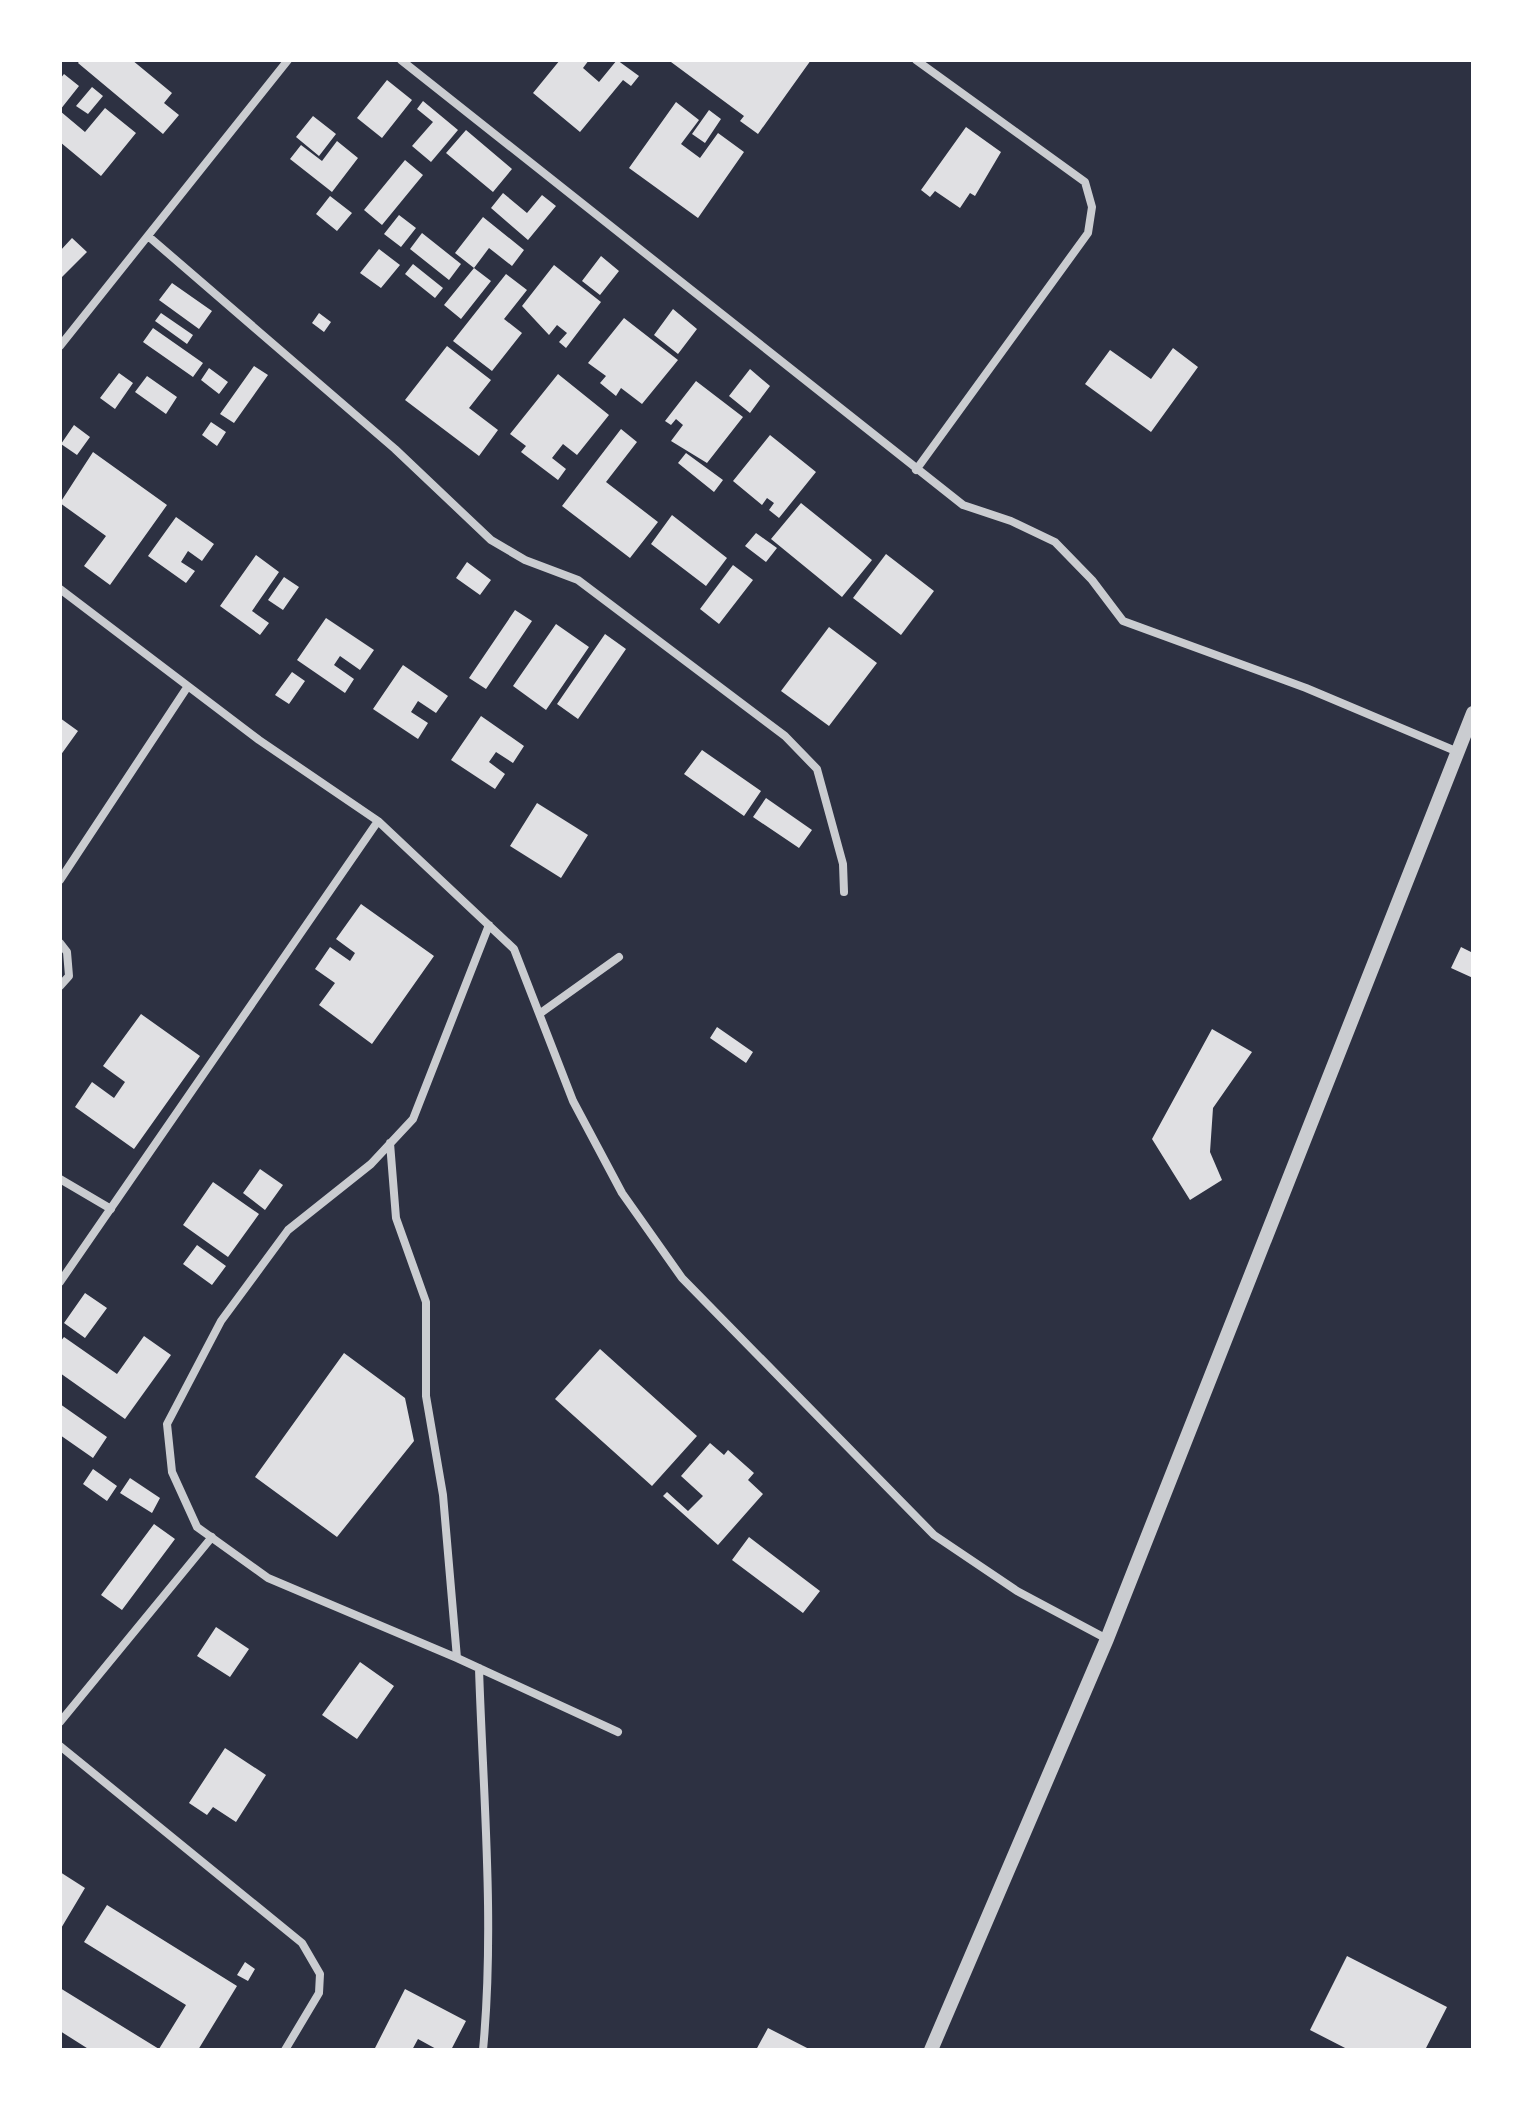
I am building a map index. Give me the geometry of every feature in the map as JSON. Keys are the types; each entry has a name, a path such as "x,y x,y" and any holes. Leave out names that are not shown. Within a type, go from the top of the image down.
{"street":[{"path":"60,346 288,60"},
{"path":"401,60 963,505 1011,521 1055,542 1092,580 1123,621 1306,688 1458,752"},
{"path":"916,60 1085,182 1092,207 1088,233 916,470"},
{"path":"148,236 395,449 491,540 525,560 578,580 785,736 817,769 843,864 844,892"},
{"path":"60,589 259,740 378,821 514,949 542,1012 573,1101 622,1193 682,1278 934,1535 1017,1591 1107,1639"},
{"path":"60,880 188,686"},
{"path":"931,2050 1107,1639 1473,713"},
{"path":"60,1282 378,821"},
{"path":"489,925 413,1119 371,1164 288,1230 221,1321 167,1424 172,1472 197,1527 268,1578 457,1658 618,1732"},
{"path":"60,943 67,952 69,976 60,986"},
{"path":"542,1012 619,957"},
{"path":"390,1143 396,1218 426,1302 426,1396 443,1495 457,1658"},
{"path":"60,1179 111,1209"},
{"path":"60,1722 212,1537"},
{"path":"479,1668 485,1835 486,2014 483,2050"},
{"path":"60,1746 302,1943 320,1974 319,1993 285,2050"}],"building":[{"path":"80,60 132,60 172,93 164,103 179,115 163,134 78,63"},
{"path":"560,60 589,60 583,68 599,82 617,60 639,76 631,86 623,80 580,132 533,93"},
{"path":"672,60 811,60 758,134 740,121 744,116"},
{"path":"64,74 79,86 60,110 60,79"},
{"path":"387,80 412,100 382,138 357,118"},
{"path":"92,87 103,96 88,114 76,106"},
{"path":"423,101 458,130 431,162 412,146 433,122 417,109"},
{"path":"676,102 699,120 681,144 700,158 718,133 744,152 698,218 629,168"},
{"path":"105,108 136,133 101,176 60,142 60,111 85,132"},
{"path":"709,110 721,119 705,143 692,134"},
{"path":"313,116 336,134 319,156 296,137"},
{"path":"966,127 1001,152 975,196 970,193 960,208 935,191 930,197 921,190"},
{"path":"466,130 512,169 493,192 446,153"},
{"path":"337,141 358,158 332,192 290,159 301,145 322,161"},
{"path":"405,160 423,175 382,225 364,210"},
{"path":"503,193 527,213 542,195 556,206 528,240 491,208"},
{"path":"330,196 352,213 337,231 316,214"},
{"path":"399,215 416,228 401,247 384,234"},
{"path":"483,217 524,250 512,266 489,248 474,268 455,253"},
{"path":"422,233 461,264 449,280 410,249"},
{"path":"72,238 87,252 60,279 60,251"},
{"path":"379,249 400,265 381,288 360,273"},
{"path":"601,256 619,271 600,295 582,281"},
{"path":"413,264 443,288 435,298 405,274"},
{"path":"554,265 601,302 566,348 559,342 567,333 557,325 549,335 522,306"},
{"path":"474,268 491,281 461,319 444,305"},
{"path":"506,274 527,290 504,319 522,333 492,371 453,341"},
{"path":"172,283 212,311 199,329 159,300"},
{"path":"673,309 697,329 678,354 654,335"},
{"path":"161,313 193,335 187,344 155,321"},
{"path":"319,313 331,322 324,332 312,323"},
{"path":"624,318 678,360 642,404 621,388 616,396 600,383 606,376 588,363"},
{"path":"153,328 203,363 193,377 143,342"},
{"path":"447,346 491,380 469,408 498,430 479,456 405,400"},
{"path":"1173,348 1198,367 1151,432 1085,384 1110,350 1151,379"},
{"path":"254,366 268,375 234,423 220,414"},
{"path":"209,368 228,382 219,394 201,380"},
{"path":"750,369 770,386 750,413 729,396"},
{"path":"119,373 133,383 115,409 100,398"},
{"path":"558,374 609,415 577,455 563,444 552,458 566,469 558,480 521,452 526,446 510,434"},
{"path":"147,376 177,397 166,414 135,392"},
{"path":"696,381 743,417 707,463 671,441 683,425 676,419 671,425 665,421"},
{"path":"211,422 226,432 217,446 202,435"},
{"path":"74,425 90,437 77,455 61,444"},
{"path":"621,429 637,442 606,482 658,522 630,558 562,506"},
{"path":"770,435 816,472 779,518 769,510 774,503 767,498 762,505 733,481"},
{"path":"93,452 167,505 110,585 84,566 106,536 60,503"},
{"path":"686,453 723,480 714,492 678,463"},
{"path":"801,503 872,560 842,597 771,539"},
{"path":"672,515 727,558 706,586 651,544"},
{"path":"176,517 214,544 202,561 188,551 181,562 195,571 186,583 148,556"},
{"path":"756,533 777,548 766,562 745,546"},
{"path":"886,554 934,591 901,635 853,598"},
{"path":"256,555 279,572 252,611 269,623 260,635 220,606"},
{"path":"467,562 491,580 480,595 456,578"},
{"path":"733,565 753,580 719,624 700,609"},
{"path":"284,577 299,587 283,610 268,600"},
{"path":"515,610 532,621 486,689 469,678"},
{"path":"326,618 374,650 360,670 340,656 334,665 354,679 345,693 297,660"},
{"path":"556,624 589,647 546,710 513,686"},
{"path":"829,627 877,663 829,726 781,691"},
{"path":"605,634 626,649 578,719 557,704"},
{"path":"403,665 448,696 436,713 418,701 411,712 428,723 418,739 373,709"},
{"path":"292,672 305,681 289,704 275,695"},
{"path":"481,716 524,746 513,763 496,752 489,762 505,774 495,789 451,760"},
{"path":"60,718 78,731 60,756"},
{"path":"702,750 761,791 744,816 684,774"},
{"path":"766,798 812,830 799,848 753,817"},
{"path":"537,803 588,835 561,878 510,846"},
{"path":"361,904 434,956 372,1044 319,1005 335,983 315,969 330,947 350,961 355,953 336,939"},
{"path":"1461,947 1473,953 1473,978 1451,968"},
{"path":"141,1014 200,1056 134,1149 75,1107 92,1082 114,1098 125,1082 103,1066"},
{"path":"717,1027 753,1052 746,1063 710,1038"},
{"path":"1212,1029 1252,1052 1213,1108 1210,1152 1222,1180 1190,1200 1152,1139"},
{"path":"260,1169 283,1185 265,1210 243,1193"},
{"path":"213,1182 259,1214 228,1257 183,1225"},
{"path":"197,1245 226,1266 212,1285 183,1264"},
{"path":"85,1293 107,1308 85,1338 64,1323"},
{"path":"144,1336 171,1355 125,1419 60,1373 60,1342 64,1337 117,1374"},
{"path":"600,1349 697,1436 652,1486 555,1399"},
{"path":"344,1353 405,1398 414,1441 337,1537 255,1477"},
{"path":"60,1404 107,1437 93,1458 60,1435"},
{"path":"710,1443 724,1455 728,1450 754,1473 748,1480 763,1494 718,1545 663,1496 667,1492 688,1511 703,1496 681,1476"},
{"path":"93,1469 117,1486 107,1501 83,1484"},
{"path":"130,1478 160,1498 152,1513 120,1493"},
{"path":"154,1524 175,1539 122,1610 101,1595"},
{"path":"749,1537 820,1591 803,1613 732,1560"},
{"path":"216,1627 249,1649 230,1677 197,1656"},
{"path":"360,1662 394,1686 357,1739 322,1715"},
{"path":"225,1748 266,1775 236,1822 213,1807 207,1815 189,1803"},
{"path":"60,1872 85,1888 60,1930"},
{"path":"107,1905 237,1986 198,2050 90,2050 60,2031 60,1988 159,2049 186,2005 84,1942"},
{"path":"1347,1956 1447,2007 1425,2050 1349,2050 1310,2030"},
{"path":"245,1962 255,1969 248,1981 237,1975"},
{"path":"405,1989 466,2021 451,2050 438,2050 418,2039 412,2050 374,2050"},
{"path":"768,2028 811,2050 756,2050"}]}
